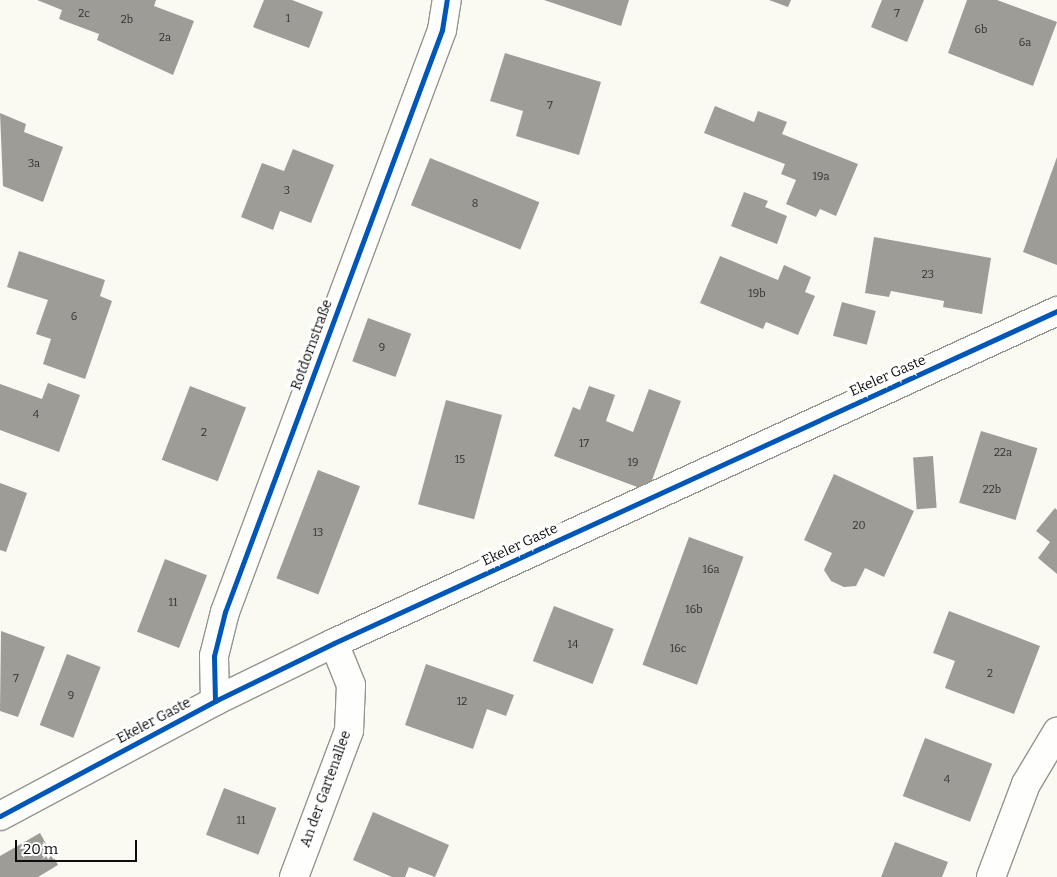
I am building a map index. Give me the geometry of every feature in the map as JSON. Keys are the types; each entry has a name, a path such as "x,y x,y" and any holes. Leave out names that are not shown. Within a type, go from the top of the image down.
{"street":[{"name":"Rotdornstraße","path":"215,701 214,656 224,612 442,30 447,0"},
{"name":"Ekeler Gaste","path":"0,816 215,701 334,643 1057,311"},
{"name":"An der Gartenallee","path":"294,877 349,731 350,685 334,643"},
{"path":"991,877 1026,784 1057,732"}],"building":[{"path":"37,0 156,0 154,6 194,21 173,75 97,40 99,34 59,19 62,10"},
{"path":"264,0 292,0 323,12 309,48 253,27"},
{"path":"544,0 629,0 621,26"},
{"path":"769,0 791,0 788,7"},
{"path":"882,0 924,0 907,42 871,27"},
{"path":"967,0 997,0 1057,22 1033,86 948,53"},
{"path":"505,53 601,82 579,155 516,136 523,111 490,101"},
{"path":"715,106 754,122 758,111 787,122 782,134 858,164 836,216 820,209 816,217 786,204 796,180 781,174 785,164 704,133"},
{"path":"0,113 26,124 24,132 63,147 43,202 3,186"},
{"path":"293,149 334,165 311,223 280,211 273,230 241,217 262,163 284,171"},
{"path":"1057,157 1057,265 1023,252"},
{"path":"430,158 539,202 520,249 411,205"},
{"path":"744,192 768,201 765,207 787,216 777,244 731,226"},
{"path":"874,237 991,258 982,314 943,307 944,301 891,291 889,297 865,293"},
{"path":"19,251 105,280 100,296 112,301 85,379 43,364 51,339 36,334 48,300 7,287"},
{"path":"720,256 778,280 784,265 811,277 805,292 815,296 798,335 766,322 763,329 700,303"},
{"path":"842,302 876,311 867,345 833,336"},
{"path":"368,318 411,334 395,377 352,361"},
{"path":"48,383 80,395 59,452 0,430 0,384 42,399"},
{"path":"190,386 246,408 218,481 162,460"},
{"path":"589,386 615,395 606,421 633,432 649,389 681,401 648,491 554,456 573,407 580,410"},
{"path":"446,400 502,415 474,519 418,504"},
{"path":"981,431 1037,448 1015,520 959,503"},
{"path":"933,456 937,508 917,509 913,457"},
{"path":"318,470 360,486 318,594 276,578"},
{"path":"834,474 914,511 884,577 865,568 856,586 844,587 831,581 824,570 832,553 804,540"},
{"path":"0,483 27,493 6,552 0,550"},
{"path":"1055,508 1057,510 1057,574 1038,558 1050,542 1036,531"},
{"path":"689,537 744,557 697,685 642,665"},
{"path":"165,559 207,575 179,648 137,632"},
{"path":"554,606 614,629 593,684 533,661"},
{"path":"949,611 1040,646 1014,714 945,688 955,661 933,653"},
{"path":"1,631 45,647 18,717 0,711"},
{"path":"67,654 101,667 73,738 40,725"},
{"path":"426,664 514,695 506,716 487,709 473,749 405,725"},
{"path":"925,738 992,764 970,822 903,796"},
{"path":"224,788 276,808 258,855 206,835"},
{"path":"373,812 449,845 435,877 409,867 405,877 392,877 353,860"},
{"path":"40,833 58,865 38,877 0,877 0,856"},
{"path":"895,842 948,862 942,877 881,877"}],"cycle path":[{"path":"215,701 214,656 225,612 442,30 447,0"},
{"path":"0,816 215,701 334,643 1057,311"}]}
